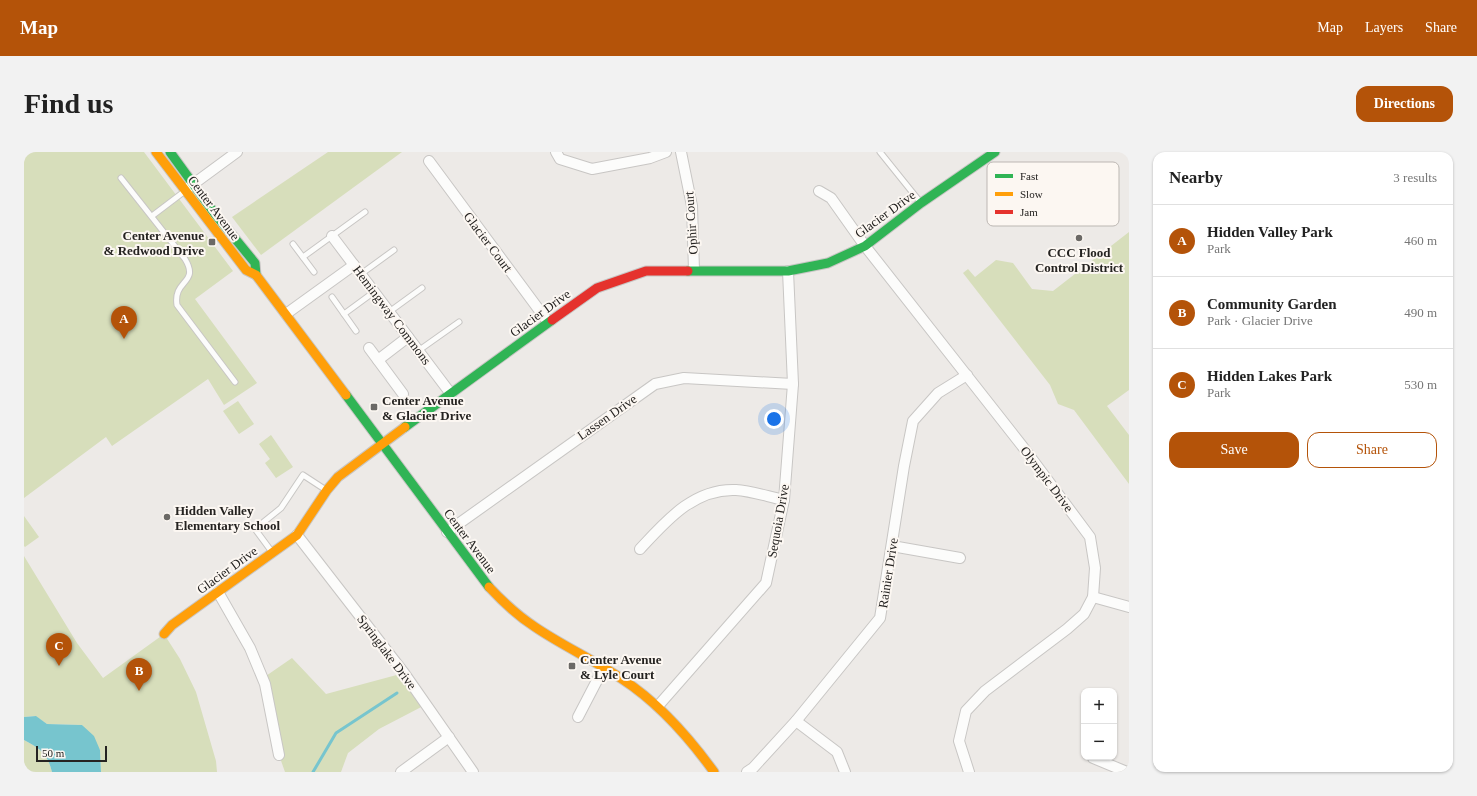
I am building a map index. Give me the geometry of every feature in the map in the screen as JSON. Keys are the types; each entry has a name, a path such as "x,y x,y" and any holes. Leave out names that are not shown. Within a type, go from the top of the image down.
{"street":[{"name":"Center Avenue","path":"156,152 189,187"},
{"name":"Center Avenue","path":"170,152 189,187 246,270 256,275 286,314 484,582 506,606 536,628 604,667 658,706 698,749 714,772"},
{"path":"189,187 237,152"},
{"path":"556,152 560,159 592,169 650,158 666,152"},
{"name":"Ophir Court","path":"681,152 692,206 694,270"},
{"name":"Glacier Drive","path":"164,634 172,625 297,536 327,490 338,477 382,443 597,288 646,271 788,271 828,263 865,246 921,204 995,152"},
{"name":"Glacier Court","path":"429,161 548,322"},
{"name":"Olympic Drive","path":"819,191 831,198 865,246 1028,453 1090,537 1095,568 1093,597 1084,614 1067,629 985,691 966,711 959,742 969,772"},
{"name":"Hemingway Commons","path":"332,236 451,394"},
{"path":"286,314 354,265"},
{"name":"Sequoia Drive","path":"658,706 766,582 784,500 793,384 788,271"},
{"path":"378,360 408,337"},
{"path":"370,348 403,394"},
{"name":"Rainier Drive","path":"747,772 753,768 796,721 880,618 904,466 913,421 938,393 967,375"},
{"name":"Lassen Drive","path":"447,532 655,384 684,378 793,384"},
{"path":"640,549 666,520 701,495 736,490 784,500"},
{"name":"Springlake Drive","path":"297,536 408,679 473,772"},
{"path":"892,546 960,558"},
{"path":"218,592 250,648 265,684 279,755"},
{"path":"1093,597 1129,607"},
{"path":"578,717 604,667"},
{"path":"796,721 837,752 846,772"},
{"path":"401,772 449,737"},
{"path":"1098,760 1127,772"}],"lane":[{"path":"880,152 921,204"},
{"path":"121,178 186,258 190,268 190,276 178,289 175,296 177,305 235,382"},
{"path":"152,216 189,187"},
{"path":"303,257 365,212"},
{"path":"293,244 314,272"},
{"path":"361,274 394,250"},
{"path":"389,312 422,288"},
{"path":"344,314 374,292"},
{"path":"332,297 356,331"},
{"path":"418,351 459,322"},
{"path":"273,553 255,529 281,508 303,475 327,490"}],"green space":[{"path":"24,152 144,152 233,271 195,299 257,383 224,405 208,379 112,446 106,437 24,498"},
{"path":"328,152 402,152 261,255 232,217"},
{"path":"1129,232 1129,390 1107,406 1129,435 1129,484 1074,410 1058,404 1050,385 963,273 968,269 975,277 996,260 1013,263 1032,289 1053,291"},
{"path":"238,401 254,424 239,434 223,411"},
{"path":"271,435 293,467 276,478 265,463 270,459 259,444"},
{"path":"24,516 39,537 25,547 24,546"},
{"path":"24,556 77,643 103,678 164,634 180,659 196,692 216,761 217,772 101,772 100,750 82,725 47,724 35,716 24,717"},
{"path":"292,658 326,694 404,673 427,704 379,729 348,753 341,772 285,772 279,755 263,678"},
{"path":"24,740 42,752 48,760 52,772 24,772"}],"water":[{"path":"36,716 47,724 82,725 94,736 100,750 101,772 52,772 48,760 42,752 24,740 24,717"}],"waterway":[{"path":"313,772 336,733 397,693"}],"traffic: fast":[{"path":"170,152 215,214 255,263 256,275"},
{"path":"688,271 788,271 828,263 865,246 921,203 995,152"},
{"path":"405,427 552,320"},
{"path":"346,395 489,587"}],"traffic: slow":[{"path":"156,152 246,270 256,275 346,395"},
{"path":"164,634 172,625 297,535 327,490 338,477 405,427"},
{"path":"489,587 529,623 636,688 661,709 694,746 714,772"}],"traffic: jam":[{"path":"552,320 597,288 646,271 688,271"}],"place":[{"name":"CCC Flood Control District","path":"1079,238"},
{"name":"Center Avenue & Redwood Drive","path":"212,242"},
{"name":"Hidden Valley Park","path":"124,339"},
{"name":"Center Avenue & Glacier Drive","path":"374,407"},
{"name":"Hidden Valley Elementary School","path":"167,517"},
{"name":"Hidden Lakes Park","path":"59,666"},
{"name":"Center Avenue & Lyle Court","path":"572,666"},
{"name":"Community Garden","path":"139,691"}]}
